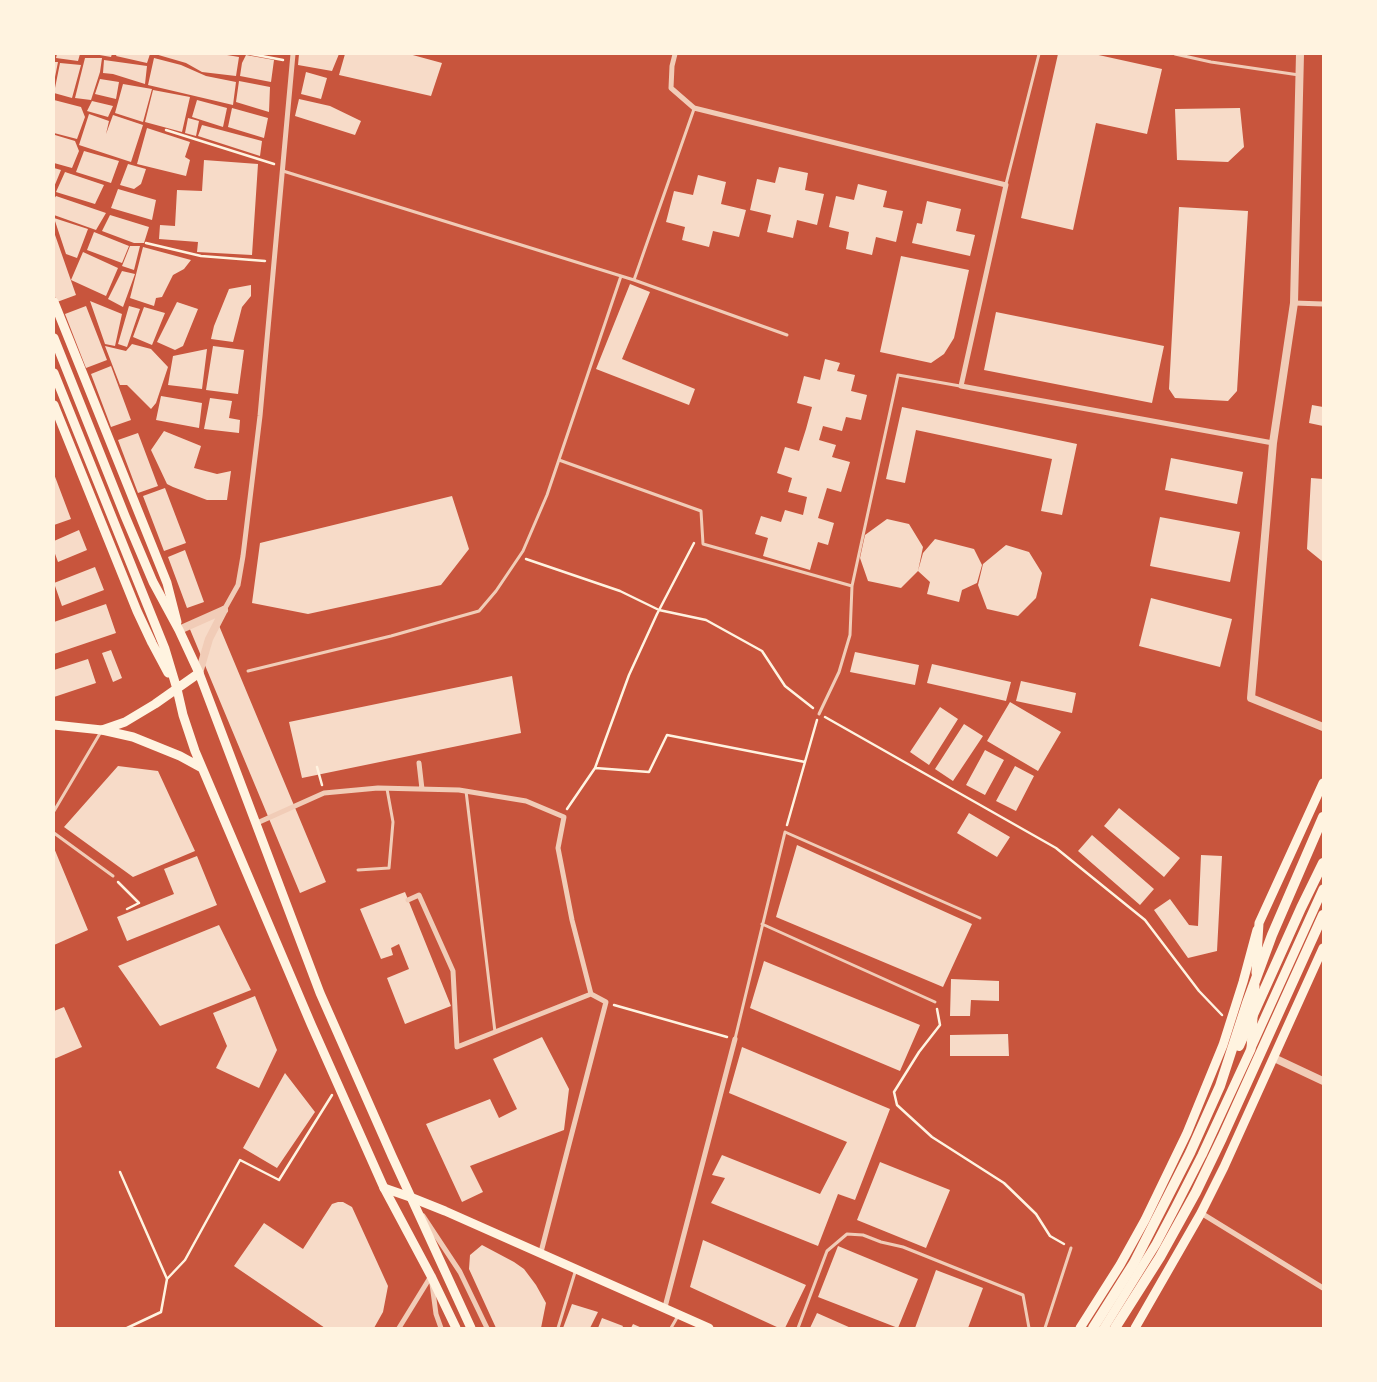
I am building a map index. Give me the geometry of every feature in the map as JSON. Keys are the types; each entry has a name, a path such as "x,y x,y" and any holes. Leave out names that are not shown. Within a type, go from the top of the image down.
{"highway":[{"path":"1220,1086 1259,969 1323,817"},
{"path":"1093,1328 1134,1262 1161,1212 1323,863"},
{"path":"1114,1328 1160,1257 1196,1192 1323,915"}],"main road":[{"path":"54,302 167,583 179,630"},
{"path":"54,338 153,582 179,630 199,673 318,986 410,1197 471,1328"},
{"path":"54,373 164,649 177,688 183,715 202,768 384,1188 431,1276 456,1328"},
{"path":"54,405 137,611 152,644 177,688"},
{"path":"102,730 125,722 199,673"},
{"path":"54,725 102,730 142,740 180,756 202,768"},
{"path":"1080,1328 1124,1258 1172,1167 1209,1082 1230,1024 1259,923 1323,783"},
{"path":"1104,1328 1156,1244 1202,1155 1323,889"},
{"path":"1251,1049 1259,923"},
{"path":"1135,1328 1201,1213 1323,948"},
{"path":"384,1188 541,1252 709,1328"},
{"path":"1114,1314 1114,1328"}],"street":[{"path":"199,673 209,639 232,598 241,572 260,416 293,54"},
{"path":"675,54 672,66 671,88 694,108 1006,185 961,386 1273,443"},
{"path":"1300,54 1294,303 1273,443 1251,698 1323,727"},
{"path":"1294,303 1323,304"},
{"path":"179,630 224,610"},
{"path":"419,763 422,789"},
{"path":"257,823 324,793 387,788 466,791 526,801 564,817 558,848 572,920 591,994 606,1002 541,1252"},
{"path":"408,900 419,895 453,971 457,1047 591,994"},
{"path":"665,1307 735,1040"},
{"path":"1274,1058 1323,1081"},
{"path":"410,1197 449,1254 487,1328"},
{"path":"1201,1213 1323,1288"},
{"path":"399,1328 431,1276"},
{"path":"431,1276 436,1314 441,1328"}],"lane":[{"path":"1006,185 1039,54"},
{"path":"1174,54 1211,62 1300,75"},
{"path":"634,280 694,108"},
{"path":"283,169 634,280 788,335"},
{"path":"248,671 391,636 479,611 496,591 518,557 547,495 621,276"},
{"path":"819,714 839,672 850,635 852,586 898,375 961,386"},
{"path":"559,460 702,511 703,544 852,586"},
{"path":"54,810 102,730"},
{"path":"358,870 388,868 393,822 387,788"},
{"path":"466,791 495,1032"},
{"path":"735,1040 784,832 980,918"},
{"path":"54,833 112,876"},
{"path":"762,924 935,1002"},
{"path":"798,1328 827,1251 847,1234 863,1235 881,1242 903,1247 1023,1295 1029,1328"},
{"path":"1045,1328 1071,1248"},
{"path":"558,1328 576,1268"},
{"path":"671,1328 679,1314"}],"path":[{"path":"251,54 292,62"},
{"path":"166,130 283,169"},
{"path":"146,243 201,256 274,262"},
{"path":"564,817 569,805 595,768 629,675 659,610 695,540"},
{"path":"518,557 620,591 659,610 706,620 762,651 785,686 819,714 1056,848 1145,920 1199,991 1230,1024"},
{"path":"784,832 819,714"},
{"path":"595,768 650,772 668,735 805,762"},
{"path":"317,767 324,793"},
{"path":"112,876 139,903 127,909"},
{"path":"606,1002 735,1040"},
{"path":"935,1002 940,1025 919,1052 894,1092 897,1105 932,1137 1004,1183 1036,1214 1050,1236 1071,1248"},
{"path":"127,1328 161,1312 167,1279 185,1260 240,1160 279,1180 338,1085"},
{"path":"120,1172 167,1279"}],"building":[{"path":"57,54 80,54 78,61 56,58"},
{"path":"94,54 112,54 111,57"},
{"path":"117,54 150,54 147,63 116,56"},
{"path":"155,54 221,54 239,57 236,76 202,72 186,63"},
{"path":"299,54 339,54 332,71 298,65"},
{"path":"345,54 409,54 442,63 431,96 339,75"},
{"path":"1058,54 1094,54 1162,69 1147,134 1096,123 1073,230 1021,218"},
{"path":"246,55 274,60 271,82 240,76 242,63"},
{"path":"85,58 102,58 100,72 91,100 75,98"},
{"path":"154,58 181,65 206,76 236,82 233,105 148,85"},
{"path":"104,60 147,66 145,84 113,74 103,73"},
{"path":"54,62 58,62 55,77 54,77"},
{"path":"60,63 81,65 72,98 54,93"},
{"path":"306,72 327,78 321,99 301,94"},
{"path":"100,79 119,82 116,99 95,94"},
{"path":"239,81 270,87 269,112 236,102"},
{"path":"123,84 152,89 143,122 115,113"},
{"path":"153,90 190,97 182,132 145,122"},
{"path":"299,99 330,106 361,121 355,135 295,116"},
{"path":"54,100 81,107 85,117 77,139 54,133"},
{"path":"197,100 227,108 223,127 192,117"},
{"path":"92,101 113,106 108,117 87,111"},
{"path":"232,108 268,118 264,138 228,127"},
{"path":"1240,108 1244,147 1228,162 1177,160 1175,109"},
{"path":"89,114 109,121 106,134 113,115 143,125 131,162 79,145"},
{"path":"188,118 199,121 196,136 185,133"},
{"path":"202,125 262,141 260,156 198,136"},
{"path":"147,128 190,142 185,157 190,160 186,176 137,164"},
{"path":"55,135 75,141 79,151 72,168 54,163"},
{"path":"84,151 119,161 111,183 76,172"},
{"path":"204,160 258,164 252,255 197,252 198,242 159,239 160,225 175,226 177,190 202,191"},
{"path":"128,164 146,169 141,184 134,189 120,185"},
{"path":"779,167 808,173 805,190 824,194 817,225 797,220 793,238 767,232 771,215 750,210 757,179 775,183"},
{"path":"54,168 61,170 54,187"},
{"path":"65,172 104,185 95,204 56,192"},
{"path":"698,175 726,182 721,204 746,210 739,237 713,231 709,247 682,240 685,227 666,222 674,191 693,195"},
{"path":"858,184 887,191 883,207 903,211 896,242 876,237 872,255 846,249 849,232 829,227 836,196 854,200"},
{"path":"118,189 156,200 152,220 111,208"},
{"path":"56,196 106,213 96,230 54,215 54,199"},
{"path":"927,201 961,209 956,231 975,235 970,256 912,243 917,223 922,224"},
{"path":"1179,207 1248,211 1237,391 1228,401 1175,398 1169,389"},
{"path":"110,215 149,227 144,243 134,243 102,231"},
{"path":"54,218 88,229 77,258 66,254"},
{"path":"54,232 76,295 57,302 54,294"},
{"path":"94,232 129,246 122,263 87,250"},
{"path":"130,246 140,246 134,270 122,266"},
{"path":"143,247 191,260 184,269 173,275 162,297 156,298 154,306 130,298"},
{"path":"83,252 118,268 106,296 71,280"},
{"path":"901,256 969,270 954,338 944,354 931,363 880,352"},
{"path":"122,271 135,274 123,307 108,299"},
{"path":"630,284 650,292 622,359 695,389 689,405 596,369"},
{"path":"251,285 251,296 242,307 233,342 211,339 214,326 229,289"},
{"path":"90,301 122,314 115,346 105,344"},
{"path":"177,302 198,309 183,346 175,350 157,342"},
{"path":"86,306 107,360 86,368 65,314"},
{"path":"129,306 140,309 127,347 118,344"},
{"path":"144,307 165,313 152,345 133,337"},
{"path":"996,312 1164,346 1152,403 984,370"},
{"path":"132,344 151,349 168,367 156,403 151,409 127,385 120,385 105,346 126,351"},
{"path":"213,346 244,350 238,394 206,390"},
{"path":"207,349 202,389 168,385 173,356"},
{"path":"825,359 840,363 837,371 855,375 851,391 867,395 861,420 846,417 842,431 823,426 819,440 836,445 832,457 850,462 841,492 827,488 818,518 834,523 828,545 818,542 810,570 763,556 768,538 755,534 761,516 781,522 785,510 803,515 807,497 788,492 792,478 777,473 785,447 799,451 806,429 812,407 797,403 804,376 820,380"},
{"path":"111,366 131,420 111,427 91,374"},
{"path":"161,396 202,403 199,428 156,420"},
{"path":"210,398 232,401 229,418 240,420 239,433 204,429"},
{"path":"1312,405 1323,407 1323,426 1309,423"},
{"path":"902,407 1077,444 1062,515 1041,511 1052,459 916,430 905,483 886,479"},
{"path":"164,431 201,446 194,468 217,474 231,471 227,500 207,500 167,484 151,450"},
{"path":"138,433 158,486 138,493 118,440"},
{"path":"1171,458 1243,472 1237,504 1165,490"},
{"path":"54,474 71,519 54,525"},
{"path":"1311,478 1323,479 1323,562 1307,549"},
{"path":"165,488 186,543 164,551 143,496"},
{"path":"452,496 469,549 441,585 308,614 252,603 260,543"},
{"path":"1160,517 1240,532 1230,582 1150,566"},
{"path":"887,519 909,524 923,547 918,571 901,588 868,581 860,558 865,535"},
{"path":"79,530 87,550 58,562 54,551 54,541"},
{"path":"935,539 974,549 982,565 977,583 962,590 959,602 927,594 930,582 918,571 923,553"},
{"path":"1006,545 1029,552 1042,573 1036,598 1018,616 987,609 978,585 983,564"},
{"path":"185,550 204,602 187,608 168,557"},
{"path":"95,567 104,590 62,606 54,583"},
{"path":"1151,598 1232,619 1220,667 1139,646"},
{"path":"106,604 116,633 54,654 54,622"},
{"path":"215,616 326,882 300,893 189,627"},
{"path":"111,650 122,678 113,682 102,653"},
{"path":"855,652 919,665 915,685 850,672"},
{"path":"88,659 96,683 54,697 54,670"},
{"path":"932,664 1011,682 1006,701 927,683"},
{"path":"512,676 521,733 302,778 289,722"},
{"path":"1021,681 1076,693 1072,713 1016,701"},
{"path":"1010,702 1061,732 1038,771 987,741"},
{"path":"940,707 958,719 929,765 910,752"},
{"path":"964,724 983,736 953,781 935,769"},
{"path":"985,750 1004,760 985,795 966,785"},
{"path":"118,766 158,771 195,851 133,877 64,827"},
{"path":"1015,766 1034,776 1016,811 996,801"},
{"path":"1119,808 1180,858 1164,877 1104,826"},
{"path":"969,813 1010,837 997,857 957,833"},
{"path":"1092,835 1154,889 1140,905 1078,851"},
{"path":"797,845 972,924 943,987 776,917"},
{"path":"54,848 88,930 54,945"},
{"path":"1201,855 1222,856 1217,951 1188,958 1154,910 1170,899 1189,925 1198,926"},
{"path":"197,856 217,905 127,941 117,917 174,894 164,869"},
{"path":"405,892 451,1006 405,1024 387,978 409,969 399,944 391,948 393,955 381,959 360,909"},
{"path":"219,925 251,990 160,1026 118,966"},
{"path":"764,961 920,1025 900,1071 750,1008"},
{"path":"951,979 999,981 999,1001 971,1000 970,1016 950,1016"},
{"path":"255,996 277,1050 259,1088 216,1068 227,1046 213,1013"},
{"path":"64,1007 82,1047 54,1059 54,1011"},
{"path":"1008,1034 1009,1056 950,1056 950,1035"},
{"path":"542,1037 569,1089 564,1130 470,1166 483,1192 462,1202 426,1124 490,1099 499,1118 517,1109 493,1059"},
{"path":"742,1047 890,1109 855,1200 838,1194 818,1246 711,1203 725,1178 712,1175 722,1155 820,1194 847,1142 729,1093"},
{"path":"285,1073 315,1112 277,1168 243,1148"},
{"path":"880,1162 950,1190 926,1248 857,1220"},
{"path":"343,1202 352,1207 388,1286 383,1312 374,1328 325,1328 234,1266 264,1223 303,1249 332,1204"},
{"path":"703,1240 806,1285 785,1328 779,1328 690,1287"},
{"path":"482,1245 524,1269 536,1285 546,1303 541,1328 496,1328 469,1269 470,1255"},
{"path":"838,1246 918,1279 898,1328 818,1297"},
{"path":"936,1270 983,1288 968,1328 915,1328"},
{"path":"572,1304 598,1312 590,1328 563,1328"},
{"path":"817,1313 851,1328 810,1328"},
{"path":"602,1318 623,1326 622,1328 598,1328"},
{"path":"633,1324 642,1328 631,1328"}]}
